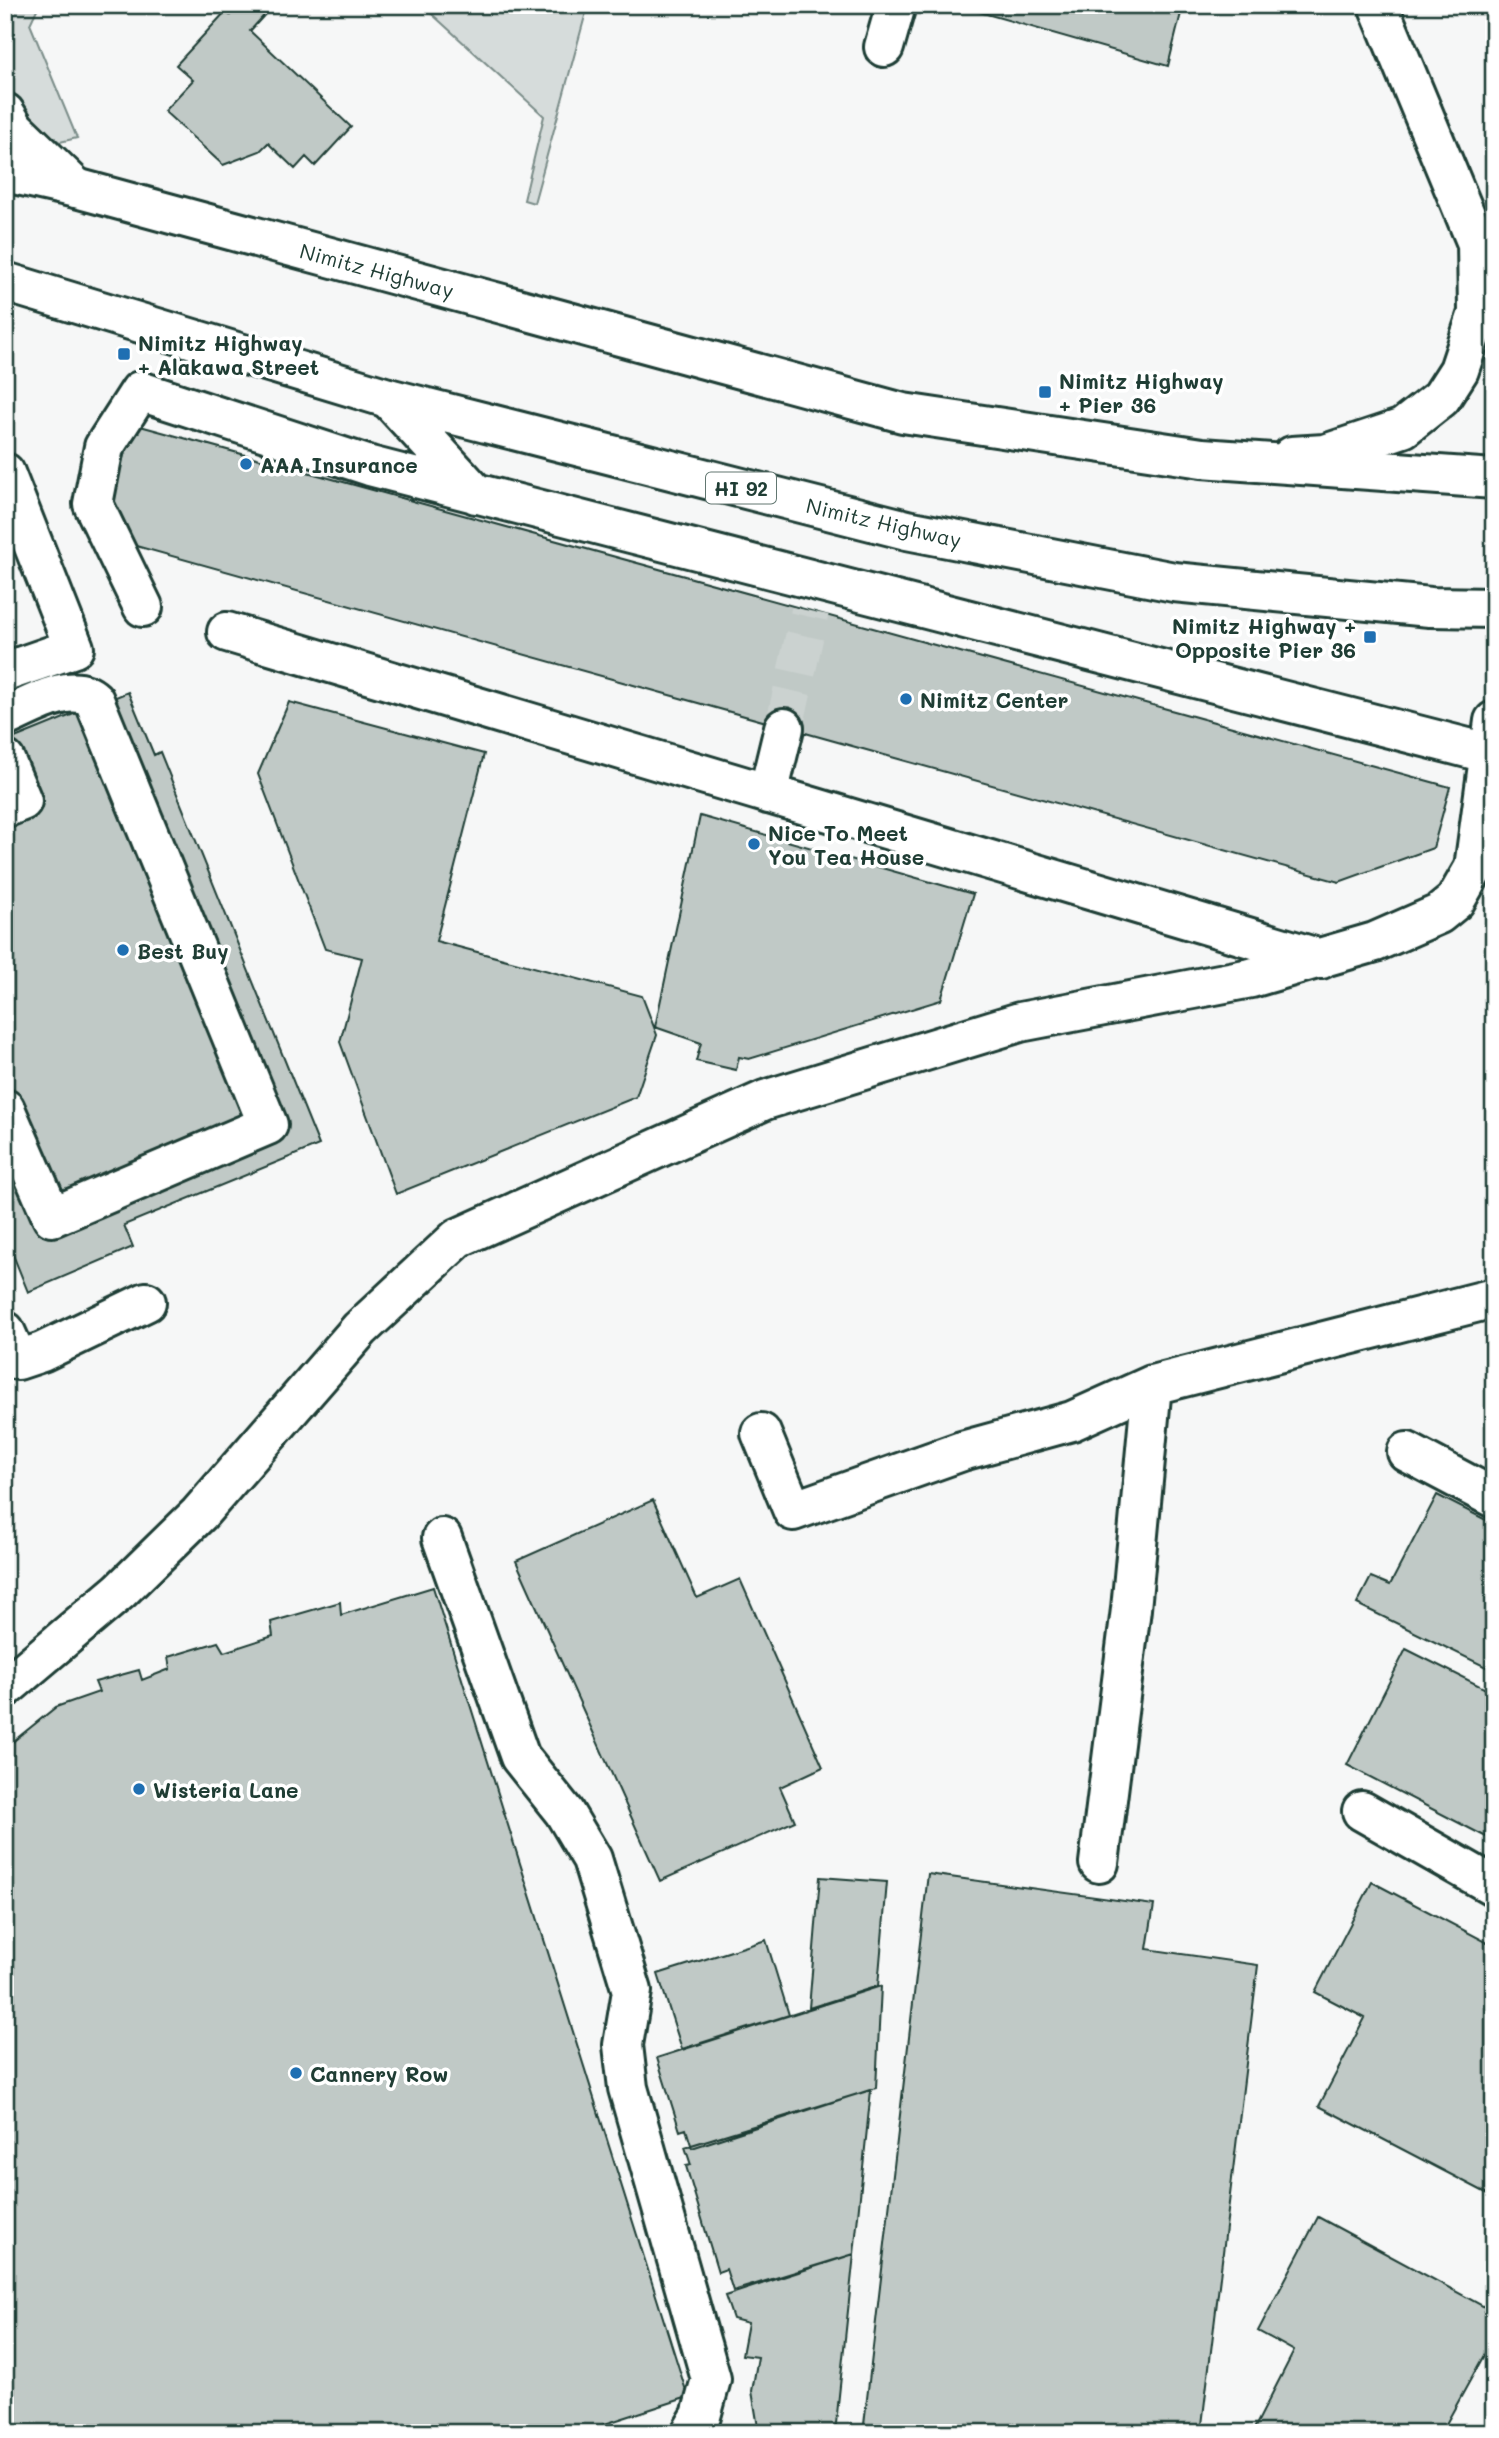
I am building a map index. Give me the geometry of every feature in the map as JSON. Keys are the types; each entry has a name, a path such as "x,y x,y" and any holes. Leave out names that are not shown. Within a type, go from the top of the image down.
{"main road":[{"path":"884,47 896,5"},
{"path":"1378,5 1477,240 1494,287"},
{"path":"5,113 15,129 76,188"},
{"name":"Nimitz Highway","path":"5,172 76,188 903,413 1202,458 1494,479"},
{"path":"1202,458 1325,454 1403,428 1441,398 1459,370 1478,313 1477,240"},
{"name":"Nimitz Highway","path":"16,291 388,398 907,530 1174,582 1430,607 1494,608"},
{"path":"5,1688 120,1591 199,1514 360,1329 458,1238 765,1100 1020,1022 1251,978 1321,959 1401,932 1439,914 1455,901 1474,868 1492,738 814,596 476,494 370,467 140,391 104,447 93,504 143,607"},
{"path":"388,398 476,494"},
{"path":"5,473 74,648 5,672"},
{"path":"227,632 1321,959"},
{"path":"5,717 71,692 85,694 93,700 268,1125 51,1217 5,1109"},
{"path":"768,794 784,728"},
{"path":"5,760 22,801 5,808"},
{"path":"761,1433 793,1511 962,1451 1072,1421 1152,1385 1494,1298"},
{"path":"5,1331 18,1360 41,1352 146,1301"},
{"path":"1099,1863 1131,1609 1152,1385"},
{"path":"1407,1452 1494,1498"},
{"path":"442,1538 520,1757 564,1812 592,1859 632,1992 623,2045 628,2088 711,2379 701,2416 691,2433"},
{"path":"1362,1811 1494,1886"}],"shaded area":[{"path":"5,5 39,5 30,24 77,138 60,142 18,113 5,93"},
{"path":"422,5 588,5 534,203 524,200 544,116"}],"building":[{"path":"239,5 264,5 269,10 250,31 351,127 315,166 306,157 295,169 268,143 260,151 223,165 164,111 193,80 176,65 226,11 230,15"},
{"path":"955,5 1183,5 1168,66"},
{"name":"Nimitz Center","path":"133,424 1450,787 1433,848 1339,882 136,546 112,497"},
{"name":"Best Buy","path":"128,692 154,755 160,752 319,1145 124,1225 133,1247 28,1292 5,1235 5,742"},
{"path":"289,702 484,754 436,941 642,996 657,1035 636,1097 396,1194 340,1042 362,958 325,949 258,774"},
{"path":"700,816 973,894 941,1000 749,1059 739,1057 736,1070 696,1061 701,1043 655,1027"},
{"path":"1437,1495 1494,1524 1494,1671 1357,1604 1371,1577 1390,1585"},
{"path":"653,1500 697,1598 740,1579 823,1767 780,1787 795,1821 660,1881 516,1561"},
{"name":"Cannery Row","path":"433,1587 688,2397 577,2433 5,2433 5,1748 56,1707 99,1692 95,1682 139,1670 142,1680 170,1669 168,1657 218,1642 224,1652 273,1636 271,1622 340,1602 341,1615"},
{"path":"1406,1649 1494,1693 1494,1841 1347,1765"},
{"path":"928,1874 1154,1905 1147,1949 1258,1965 1201,2433 863,2433"},
{"path":"820,1877 887,1882 878,1986 809,2008"},
{"path":"1372,1882 1494,1946 1494,2197 1319,2106 1365,2018 1315,1992"},
{"path":"766,1940 789,2015 682,2049 658,1974"},
{"path":"881,1986 876,2088 692,2148 686,2129 680,2131 657,2058"},
{"path":"871,2090 854,2254 733,2291 726,2269 718,2272 686,2166 691,2165 685,2147"},
{"path":"1318,2217 1494,2312 1494,2337 1441,2433 1252,2433 1294,2351 1258,2331"},
{"path":"854,2254 835,2433 759,2433 752,2391 758,2357 742,2355 748,2323 733,2319 725,2296"}],"tunnel":[{"path":"784,728 810,611"}],"place":[{"name":"Nimitz Highway + Alakawa Street","path":"124,354"},
{"name":"Nimitz Highway + Pier 36","path":"1045,392"},
{"name":"AAA Insurance","path":"246,464"},
{"name":"Nimitz Highway + Opposite Pier 36","path":"1370,637"},
{"name":"Nimitz Center","path":"906,699"},
{"name":"Nice To Meet You Tea House","path":"754,844"},
{"name":"Best Buy","path":"123,950"},
{"name":"Wisteria Lane","path":"139,1789"},
{"name":"Cannery Row","path":"296,2073"}]}
